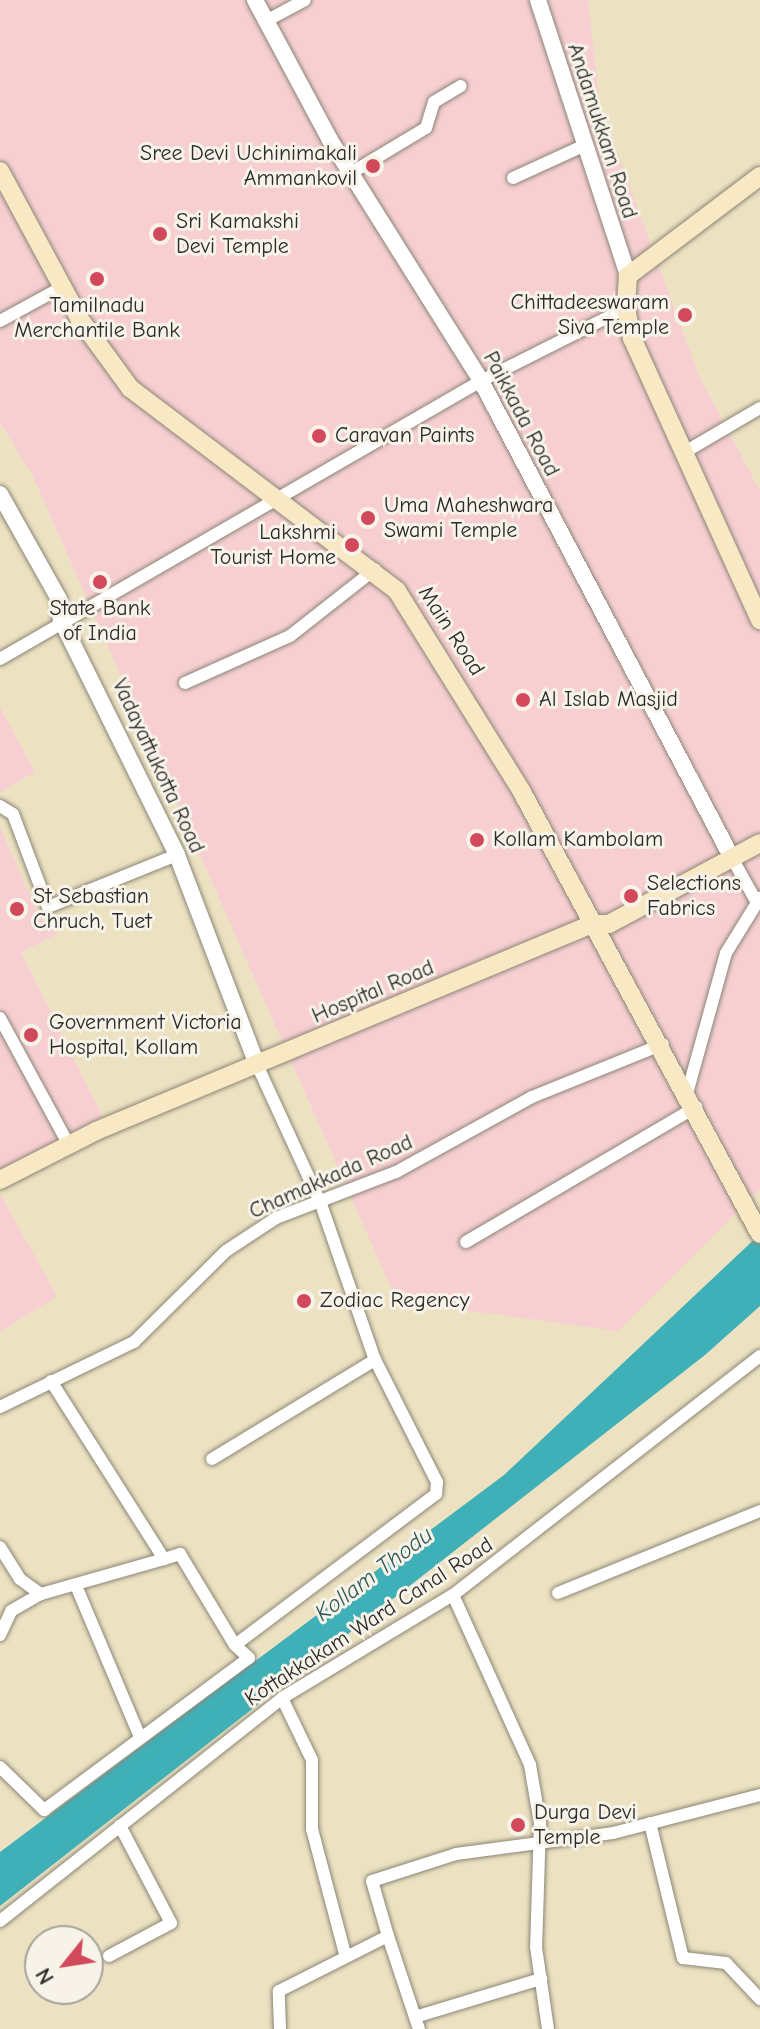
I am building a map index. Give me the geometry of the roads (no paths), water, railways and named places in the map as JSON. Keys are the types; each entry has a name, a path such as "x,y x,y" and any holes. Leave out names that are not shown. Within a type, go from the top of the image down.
{"main road":[{"name":"Main Road","path":"0,171 62,287 130,388 225,465 278,495 375,569 427,633 663,1044 760,1234"},
{"path":"760,176 628,276 626,308 632,338 760,620"},
{"name":"Hospital Road","path":"0,1180 68,1143 258,1067 592,924 609,924 760,843"}],"street":[{"name":"Paikkada Road","path":"255,0 351,173 481,381 732,858"},
{"path":"266,21 305,0"},
{"name":"Andamukkam Road","path":"538,0 583,146 628,276"},
{"path":"351,173 426,128 434,102 461,86"},
{"path":"513,178 583,146"},
{"path":"0,321 62,287"},
{"path":"0,659 61,620 481,381 626,308"},
{"path":"685,452 760,408"},
{"name":"Vadayattukotta Road","path":"0,494 59,599 61,620 177,855 258,1067"},
{"path":"185,683 290,636 375,569"},
{"path":"0,806 13,814 48,907 177,855"},
{"path":"466,1242 692,1099 726,953 758,899 732,858"},
{"path":"0,1018 68,1143"},
{"name":"Chamakkada Road","path":"0,1407 134,1342 239,1243 276,1218 321,1204 396,1172 532,1097 663,1044"},
{"path":"235,1645 436,1494 437,1482 375,1360 321,1204 258,1067"},
{"name":"Kottakkakam Ward Canal Road","path":"0,1921 114,1827 282,1698 453,1595 760,1356"},
{"path":"212,1459 375,1360"},
{"path":"51,1381 164,1559"},
{"path":"558,1593 760,1511"},
{"path":"0,1547 20,1579 41,1594"},
{"path":"0,1635 11,1611 41,1594 77,1588 180,1554 235,1645 249,1658 140,1737 50,1808 36,1809 0,1767"},
{"path":"77,1588 140,1737"},
{"path":"453,1595 530,1765 538,1844 541,1979 548,2029"},
{"path":"282,1698 312,1760 312,1829 345,1954"},
{"path":"541,1979 417,2023 372,1881 456,1854 538,1844 650,1823 760,1795"},
{"path":"650,1823 683,1958 726,1963 760,1999"},
{"path":"109,1956 171,1923 114,1827"},
{"path":"280,2029 279,1991 345,1954 388,1936"}],"water":[{"name":"Kollam Thodu","path":"760,1234 760,1306 705,1355 0,1906 0,1852 504,1475"}],"place":[{"name":"Sree Devi Uchinimakali Ammankovil","path":"373,166"},
{"name":"Sri Kamakshi Devi Temple","path":"160,234"},
{"name":"Tamilnadu Merchantile Bank","path":"97,279"},
{"name":"Chittadeeswaram Siva Temple","path":"685,315"},
{"name":"Caravan Paints","path":"319,436"},
{"name":"Uma Maheshwara Swami Temple","path":"368,518"},
{"name":"Lakshmi Tourist Home","path":"352,545"},
{"name":"State Bank of India","path":"100,582"},
{"name":"Al Islab Masjid","path":"523,700"},
{"name":"Kollam Kambolam","path":"477,840"},
{"name":"Selections Fabrics","path":"631,896"},
{"name":"St Sebastian Chruch, Tuet","path":"17,909"},
{"name":"Government Victoria Hospital, Kollam","path":"31,1035"},
{"name":"Zodiac Regency","path":"304,1301"},
{"name":"Durga Devi Temple","path":"518,1825"}]}
